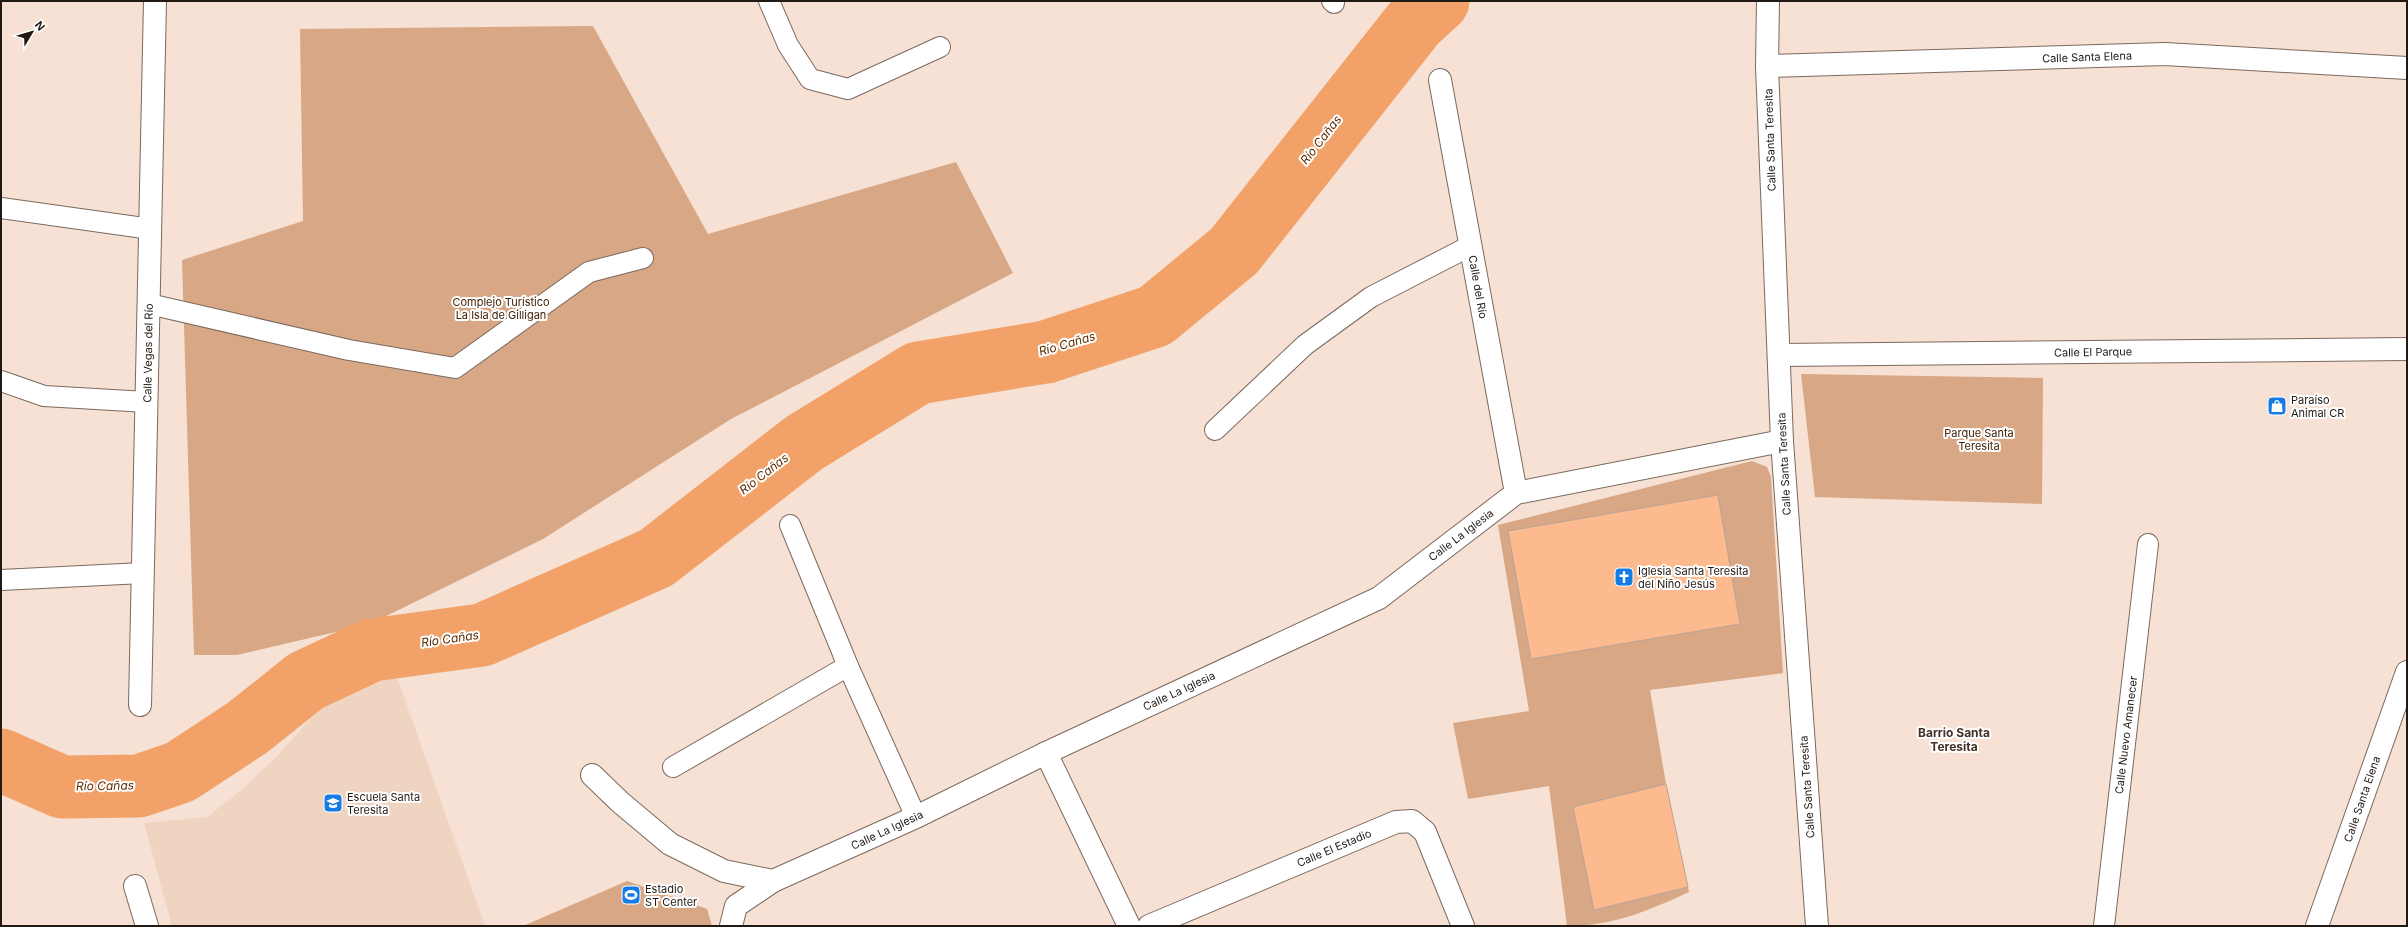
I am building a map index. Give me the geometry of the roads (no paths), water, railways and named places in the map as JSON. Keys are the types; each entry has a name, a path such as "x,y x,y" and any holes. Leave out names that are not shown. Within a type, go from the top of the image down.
{"street":[{"name":"Calle Vegas del Río","path":"140,705 155,1"},
{"name":"Calle Santa Teresita","path":"1768,1 1767,66 1782,441 1818,926"},
{"name":"Calle Santa Elena","path":"1767,66 2165,54 2407,68"},
{"name":"Calle del Río","path":"1440,80 1516,493"},
{"name":"Calle El Parque","path":"1779,355 2407,349"},
{"name":"Calle La Iglesia","path":"773,882 916,817 1046,753 1379,598 1516,493 1782,441"},
{"name":"Calle Santa Elena","path":"2317,926 2407,672"},
{"path":"1046,753 1129,926"},
{"path":"592,774 620,802 670,844 724,871 773,882"},
{"name":"Calle El Estadio","path":"1149,926 1396,822 1407,821 1412,821 1424,832 1463,926"},
{"path":"731,926 736,906 773,882"},
{"path":"135,886 147,926"}],"lane":[{"path":"769,1 788,45 810,79 848,89 940,47"},
{"path":"1,208 150,229"},
{"path":"1215,430 1305,345 1371,297 1470,246"},
{"path":"149,304 349,350 455,368 590,272 642,258"},
{"path":"1,381 44,396 147,402"},
{"path":"790,525 848,666 916,817"},
{"name":"Calle Nuevo Amanecer","path":"2104,926 2148,544"},
{"path":"1,580 143,573"},
{"path":"673,767 848,666"}],"waterway":[{"name":"Río Cañas","path":"1,760 62,787 139,786 180,772 247,728 306,681 372,650 482,635 656,558 804,443 918,373 1046,352 1155,316 1234,251 1415,22 1438,1"}],"place":[{"name":"Paraíso Animal CR","path":"2277,406"},
{"name":"Iglesia Santa Teresita del Niño Jesús","path":"1624,577"},
{"name":"Escuela Santa Teresita","path":"333,803"},
{"name":"Estadio ST Center","path":"631,895"}],"district":[{"name":"Barrio Santa Teresita","path":"1954,740"}],"park label":[{"name":"Complejo Turístico La Isla de Gilligan","path":"501,308"},
{"name":"Parque Santa Teresita","path":"1979,439"}]}
